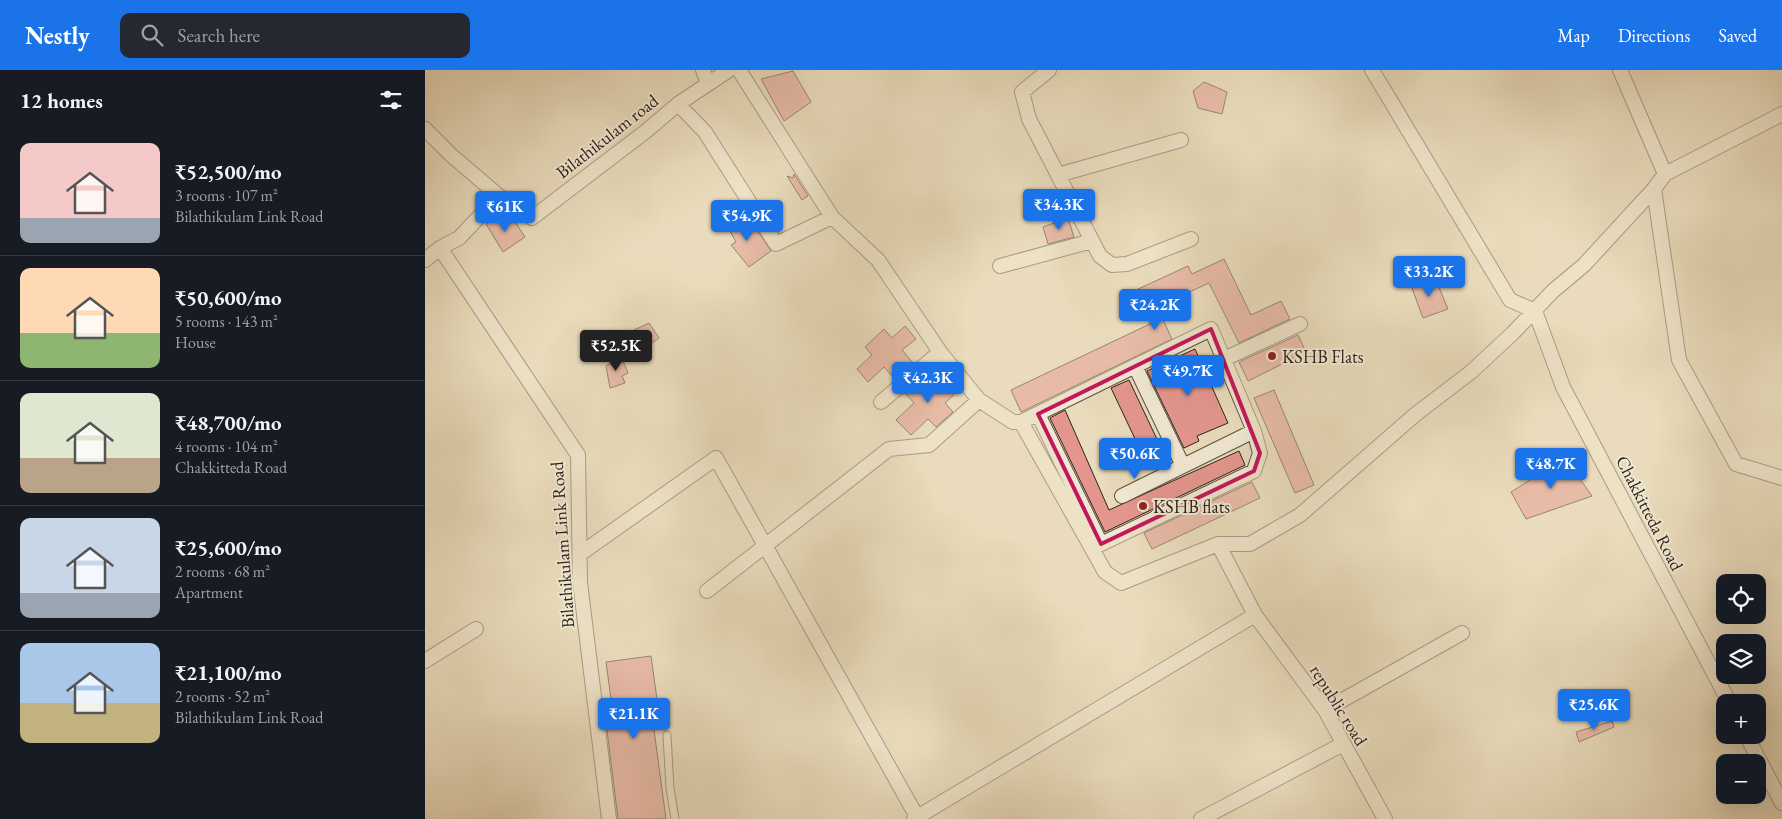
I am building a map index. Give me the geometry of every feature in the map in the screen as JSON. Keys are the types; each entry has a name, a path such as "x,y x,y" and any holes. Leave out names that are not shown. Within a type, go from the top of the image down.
{"street":[{"path":"703,70 708,84"},
{"name":"Bilathikulam road","path":"499,196 532,218 645,132 678,104 729,70"},
{"path":"739,70 833,217 878,260 940,352 979,400 1013,422 1021,422 1211,329 1254,431 1260,452 1254,472 1101,544 1038,414"},
{"path":"1049,70 1023,92 1029,119 1100,256 1112,265 1127,264 1191,238"},
{"path":"1372,70 1510,300 1535,311"},
{"path":"1620,70 1665,174"},
{"path":"678,104 705,132 776,244 833,217"},
{"path":"1021,422 1105,572 1121,583 1218,544 1251,544 1301,515 1416,414 1471,372 1584,265 1654,189 1665,174 1782,114"},
{"path":"425,129 451,156 499,196 459,238 439,248 425,260"},
{"path":"1058,175 1181,140"},
{"path":"1654,189 1679,360 1736,464 1782,478"},
{"path":"1000,266 1092,240"},
{"name":"Bilathikulam Link Road","path":"439,248 577,456 580,582 609,819"},
{"name":"Chakkitteda Road","path":"1535,311 1563,387 1725,694"},
{"path":"1224,359 1300,324"},
{"path":"881,402 940,352"},
{"path":"1135,366 1183,466"},
{"path":"707,591 889,449 929,445 979,400"},
{"path":"1122,496 1254,431"},
{"path":"580,554 717,458 916,818 1255,615"},
{"name":"republic road","path":"1218,544 1255,615 1325,710 1385,819"},
{"path":"425,661 476,629"},
{"path":"1325,710 1463,632"},
{"path":"1201,819 1343,744"},
{"path":"1751,744 1782,803"}],"lane":[{"path":"667,735 670,788 675,819"}],"highlighted area":[{"path":"1211,329 1260,453 1254,471 1101,544 1038,414"}],"building":[{"path":"793,71 811,102 784,121 761,79"},
{"path":"1204,82 1227,92 1222,114 1198,108 1193,91"},
{"path":"794,174 808,196 802,200 787,176 793,178"},
{"path":"740,215 750,233 756,228 771,251 749,267 731,245 736,242 725,222"},
{"path":"498,216 502,223 512,217 525,237 503,252 486,224"},
{"path":"1068,218 1074,237 1048,244 1043,227"},
{"path":"1224,259 1251,315 1281,301 1290,319 1239,343 1209,283 1157,307 1172,339 1021,412 1011,390 1152,323 1136,290 1188,266 1192,274"},
{"path":"1436,280 1448,309 1423,318 1410,283"},
{"path":"649,323 659,338 644,349 634,330"},
{"path":"905,326 916,339 902,350 913,363 895,379 884,367 868,382 857,369 872,355 865,347 884,329 892,338"},
{"name":"KSHB Flats","path":"1298,335 1306,352 1248,381 1239,362"},
{"path":"1195,349 1228,423 1197,436 1199,441 1184,448 1147,371"},
{"path":"621,356 628,373 622,376 625,383 610,388 606,366"},
{"path":"944,374 959,390 945,403 953,412 936,427 928,419 911,435 896,420 914,403 905,393 923,378 931,387"},
{"path":"1129,380 1164,454 1146,462 1111,388"},
{"path":"1274,390 1314,485 1295,493 1254,398"},
{"path":"1065,410 1109,510 1239,451 1245,465 1105,532 1050,418"},
{"path":"1565,458 1592,496 1526,519 1511,492"},
{"path":"1252,482 1260,498 1152,549 1144,533"},
{"path":"651,656 657,699 650,700 666,819 618,819 606,722 614,721 606,662"},
{"path":"1612,721 1614,727 1579,742 1576,732"}],"place":[{"name":"KSHB Flats","path":"1272,356"},
{"name":"KSHB flats","path":"1143,506"}]}
